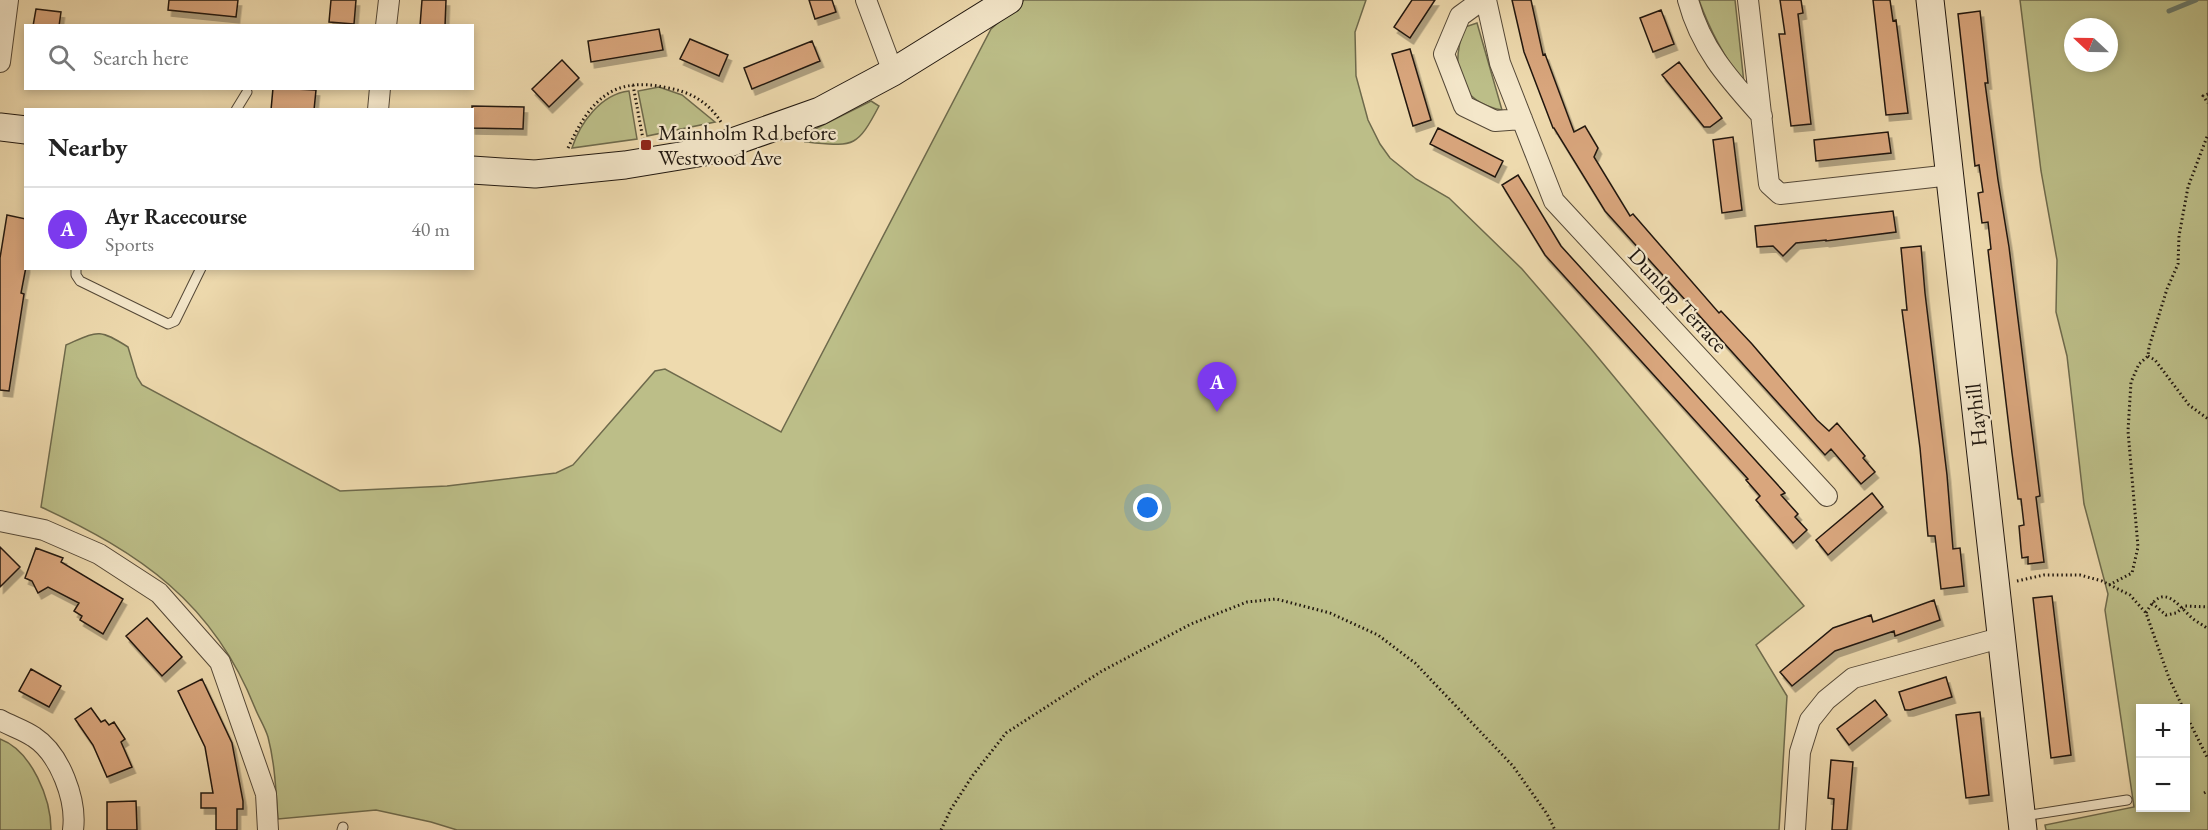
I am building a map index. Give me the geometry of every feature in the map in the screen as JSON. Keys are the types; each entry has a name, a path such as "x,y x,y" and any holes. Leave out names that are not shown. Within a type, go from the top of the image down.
{"street":[{"path":"0,62 8,0"},
{"path":"386,24 389,0"},
{"path":"866,0 893,72"},
{"path":"474,170 535,174 647,162 704,152 820,111 893,72 1009,0"},
{"name":"Dunlop Terrace","path":"1522,119 1495,121 1464,106 1444,54 1460,16 1484,0 1500,63 1522,119 1554,201 1827,496"},
{"path":"1688,0 1693,17 1718,66 1762,116"},
{"path":"1748,0 1769,184 1780,194 1951,175"},
{"name":"Hayhill","path":"1930,0 2022,823"},
{"path":"378,108 380,90"},
{"path":"0,127 24,130"},
{"path":"0,521 44,530 99,555 159,593 220,662 266,794 268,830"},
{"path":"1794,830 1800,752 1810,720 1826,700 1853,678 2000,638"},
{"path":"0,720 36,738 55,759 69,786 74,830"}],"lane":[{"path":"237,108 247,92"},
{"path":"76,270 76,275 81,281 168,324 175,321 200,270"},
{"path":"2022,823 2127,800"}],"path":[{"path":"569,171 568,149 580,123 597,103 620,86 649,83 689,92 716,113 734,141"},
{"path":"633,85 647,162"},
{"path":"2208,94 2203,96 2208,103"},
{"path":"2109,585 2132,573 2138,547 2128,431 2131,382 2139,364 2148,356 2167,289 2178,264 2179,236 2188,187 2208,134"},
{"path":"2148,356 2156,360 2189,405 2208,419"},
{"path":"1994,583 2044,575 2080,575 2130,595 2146,613 2169,678 2181,704"},
{"path":"2146,613 2152,603 2163,596 2171,597 2208,629"},
{"path":"941,830 973,775 1006,733 1014,727 1102,671 1191,624 1247,602 1276,599 1330,613 1378,635 1415,663 1513,766 1556,830"},
{"path":"2152,603 2166,615 2182,608 2208,607"},
{"path":"2190,723 2208,759"}],"green space":[{"path":"1024,0 1366,0 1355,32 1356,76 1368,120 1390,158 1416,179 1449,198 1522,269 1804,606 1756,645 1787,696 1779,830 457,830 376,810 278,819 274,768 268,737 238,671 218,638 195,610 141,563 77,524 41,507 66,345 92,334 104,334 128,347 137,377 142,385 340,491 447,486 556,473 573,465 655,371 665,369 781,432 991,29"},
{"path":"1699,0 1735,0 1744,83 1718,43"},
{"path":"2020,0 2208,0 2208,830 2046,830 2045,825 2134,807 2105,610 2108,594 2084,504 2067,356 2056,312 2057,260 2041,171"},
{"path":"1477,23 1502,110 1487,106 1475,99 1461,80 1458,68 1460,41 1465,27"},
{"path":"659,87 682,95 715,122 647,136 638,91"},
{"path":"629,91 637,139 572,148 580,129 593,111 609,98"},
{"path":"871,101 879,106 858,138 843,144 805,142 809,132"},
{"path":"0,739 21,754 38,777 48,804 51,830 0,830"}],"building":[{"path":"169,0 238,0 236,17 168,10"},
{"path":"331,0 356,0 354,24 329,22"},
{"path":"422,0 446,0 445,24 420,24"},
{"path":"809,0 832,0 836,12 815,19"},
{"path":"1412,0 1435,0 1410,38 1394,27"},
{"path":"1512,0 1531,0 1543,55 1545,54 1574,132 1585,126 1598,148 1594,157 1630,216 1633,214 1719,313 1721,311 1752,344 1817,420 1829,431 1837,423 1865,456 1863,458 1875,472 1861,484 1831,449 1825,455 1605,211 1553,128 1524,52"},
{"path":"1780,0 1801,0 1803,13 1798,14 1811,124 1791,126 1779,34 1785,34"},
{"path":"1873,0 1890,0 1893,21 1896,20 1908,113 1886,115"},
{"path":"36,9 61,12 59,24 33,24"},
{"path":"1661,10 1674,44 1653,52 1640,18"},
{"path":"1980,11 1988,83 1985,83 2009,247 2040,496 2036,497 2044,562 2028,564 2028,557 2022,558 2019,526 2024,525 2021,499 2018,499 2012,453 1988,250 1991,249 1988,222 1982,223 1978,193 1983,192 1979,165 1975,166 1958,14"},
{"path":"659,29 663,50 591,62 588,41"},
{"path":"690,39 728,55 719,76 680,59"},
{"path":"812,41 820,61 752,89 744,68"},
{"path":"1410,49 1431,120 1413,126 1392,54"},
{"path":"562,60 579,78 549,107 532,89"},
{"path":"1679,62 1722,118 1710,127 1704,127 1662,75"},
{"path":"273,90 316,90 314,108 271,108"},
{"path":"472,106 524,107 523,129 474,128 474,108"},
{"path":"1438,128 1503,161 1495,177 1430,144"},
{"path":"1888,132 1891,153 1816,161 1814,140"},
{"path":"1733,137 1742,210 1722,213 1713,140"},
{"path":"1518,175 1561,246 1785,493 1781,495 1798,514 1795,517 1807,530 1793,543 1756,500 1760,496 1746,480 1748,479 1545,255 1502,185"},
{"path":"1893,211 1896,232 1796,243 1783,256 1773,246 1757,247 1755,226"},
{"path":"7,215 24,219 25,270 21,293 24,294 9,391 0,390 0,258"},
{"path":"1921,246 1947,475 1953,549 1960,548 1964,586 1941,589 1935,536 1928,536 1920,448 1902,310 1907,310 1901,248"},
{"path":"1872,493 1883,507 1828,555 1816,540"},
{"path":"0,547 20,567 0,587"},
{"path":"36,548 63,558 61,562 123,599 103,634 80,620 82,616 74,611 79,603 48,587 38,593 32,581 25,578"},
{"path":"2052,596 2071,755 2051,758 2033,598"},
{"path":"1934,600 1940,620 1895,636 1894,631 1835,651 1792,686 1780,672 1833,628 1871,615 1873,622"},
{"path":"147,618 182,657 162,676 126,636"},
{"path":"31,669 61,686 49,707 19,691"},
{"path":"1946,677 1952,697 1905,710 1899,692"},
{"path":"202,679 232,743 243,801 243,809 237,809 237,830 216,830 216,808 201,808 201,793 213,793 205,747 178,691"},
{"path":"1875,700 1887,715 1849,745 1837,729"},
{"path":"91,708 101,722 105,720 109,725 114,722 125,739 121,742 132,767 107,777 93,745 75,719"},
{"path":"1980,712 1989,795 1966,798 1956,715"},
{"path":"1831,760 1853,762 1847,830 1832,830 1834,799 1828,798"},
{"path":"136,801 137,830 107,830 107,802"}],"waterway":[{"path":"2169,11 2196,0"}],"place":[{"name":"Mainholm Rd before Westwood Ave","path":"646,145"},
{"name":"Ayr Racecourse","path":"1217,412"}]}
